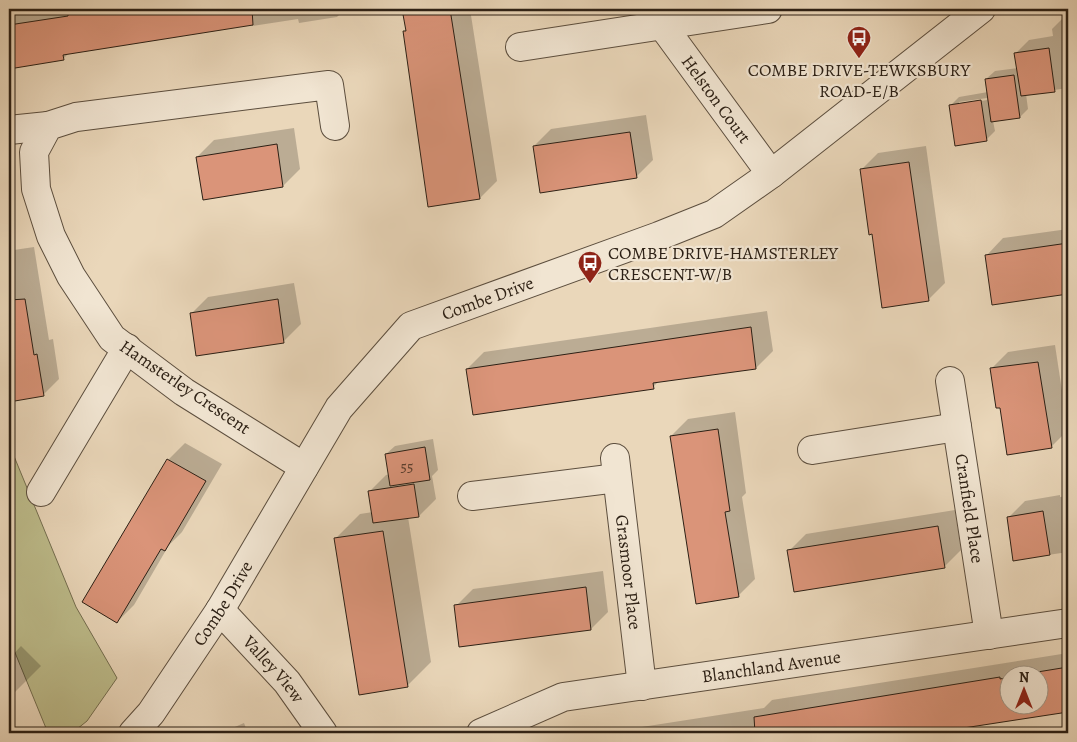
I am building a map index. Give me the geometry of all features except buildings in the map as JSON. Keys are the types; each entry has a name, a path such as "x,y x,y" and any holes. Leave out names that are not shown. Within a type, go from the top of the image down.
{"street":[{"path":"520,47 768,9"},
{"name":"Combe Drive","path":"133,733 151,713 220,610 339,408 410,326 659,236 714,214 771,174 980,9"},
{"name":"Helston Court","path":"662,25 771,174"},
{"path":"9,130 48,126 76,117 329,85 335,126"},
{"name":"Hamsterley Crescent","path":"48,126 34,152 36,189 50,236 70,276 112,338 184,392 304,466"},
{"path":"41,492 127,348"},
{"name":"Cranfield Place","path":"950,381 989,635"},
{"path":"812,450 957,427"},
{"name":"Grasmoor Place","path":"472,496 616,468 642,686"},
{"name":"Valley View","path":"220,610 287,682 323,733"},
{"name":"Blanchland Avenue","path":"481,733 564,697 1068,623"}],"shaded area":[{"path":"9,444 76,607 117,678 87,721 72,733 48,733 9,638"}],"place":[{"name":"COMBE DRIVE-TEWKSBURY ROAD-E/B","path":"859,59"},
{"name":"COMBE DRIVE-HAMSTERLEY CRESCENT-W/B","path":"590,284"}]}
